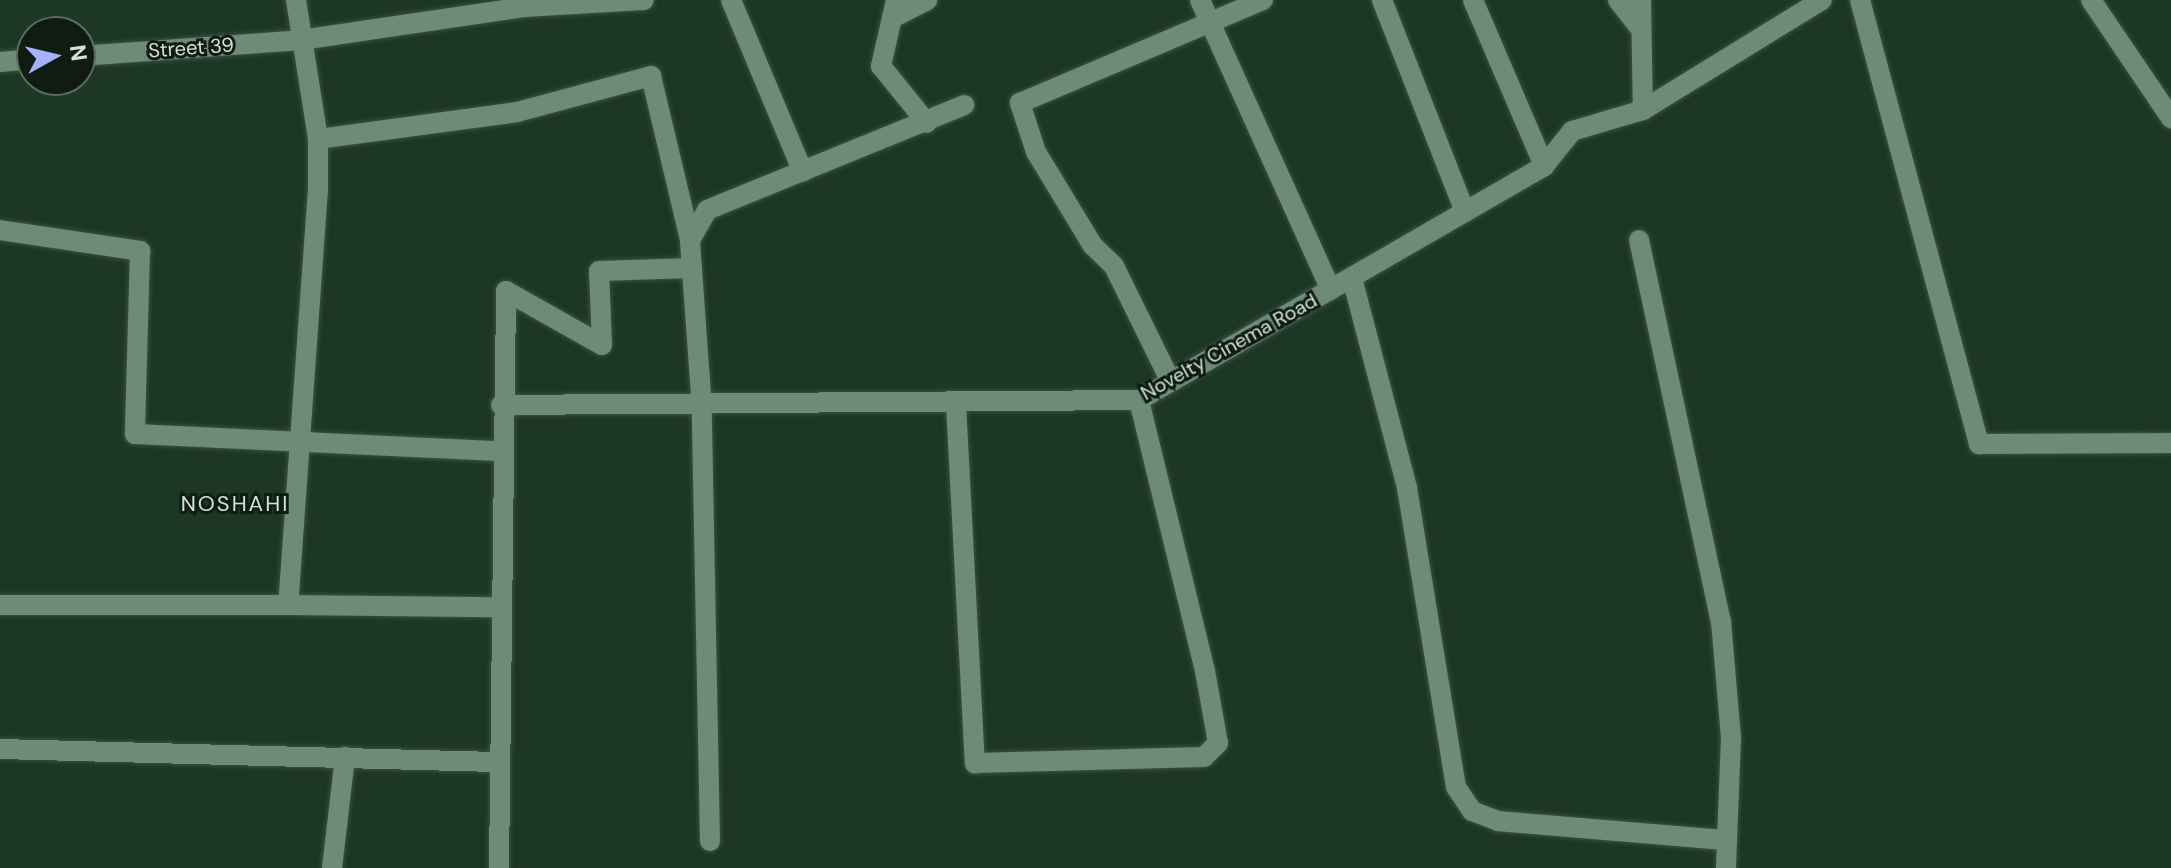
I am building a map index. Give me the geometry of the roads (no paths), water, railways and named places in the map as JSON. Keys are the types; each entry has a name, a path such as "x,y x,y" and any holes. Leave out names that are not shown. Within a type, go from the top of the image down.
{"street":[{"path":"288,605 301,442 318,139 296,0"},
{"name":"Street 39","path":"96,55 301,40 524,7 644,0"},
{"path":"731,0 803,172"},
{"path":"927,0 897,8 881,66 927,123"},
{"path":"1200,0 1331,290"},
{"path":"1171,382 1114,266 1093,246 1036,152 1020,103 1263,0"},
{"path":"1382,0 1465,212"},
{"path":"1473,0 1544,166"},
{"path":"1618,0 1638,26"},
{"path":"1641,0 1638,26 1643,110"},
{"name":"Novelty Cinema Road","path":"501,405 702,409 1139,400 1544,166 1572,131 1643,110 1822,0"},
{"path":"1860,0 1979,444 2171,443"},
{"path":"2091,0 2171,118"},
{"path":"318,139 517,112 651,76 690,240 702,409 710,841"},
{"path":"690,240 707,210 927,123 964,105"},
{"path":"0,230 140,251 135,434 499,451"},
{"path":"1639,240 1721,621 1731,737 1726,868"},
{"path":"499,868 496,607 506,291 602,345 599,271 692,268"},
{"path":"1352,278 1407,488 1456,787 1472,811 1498,821 1726,840"},
{"path":"956,404 975,763 1204,757 1218,743 1205,671 1139,400"},
{"path":"0,605 496,607"},
{"path":"0,749 496,762"},
{"path":"332,868 345,757"}],"district":[{"name":"NOSHAHI","path":"235,504"}]}
